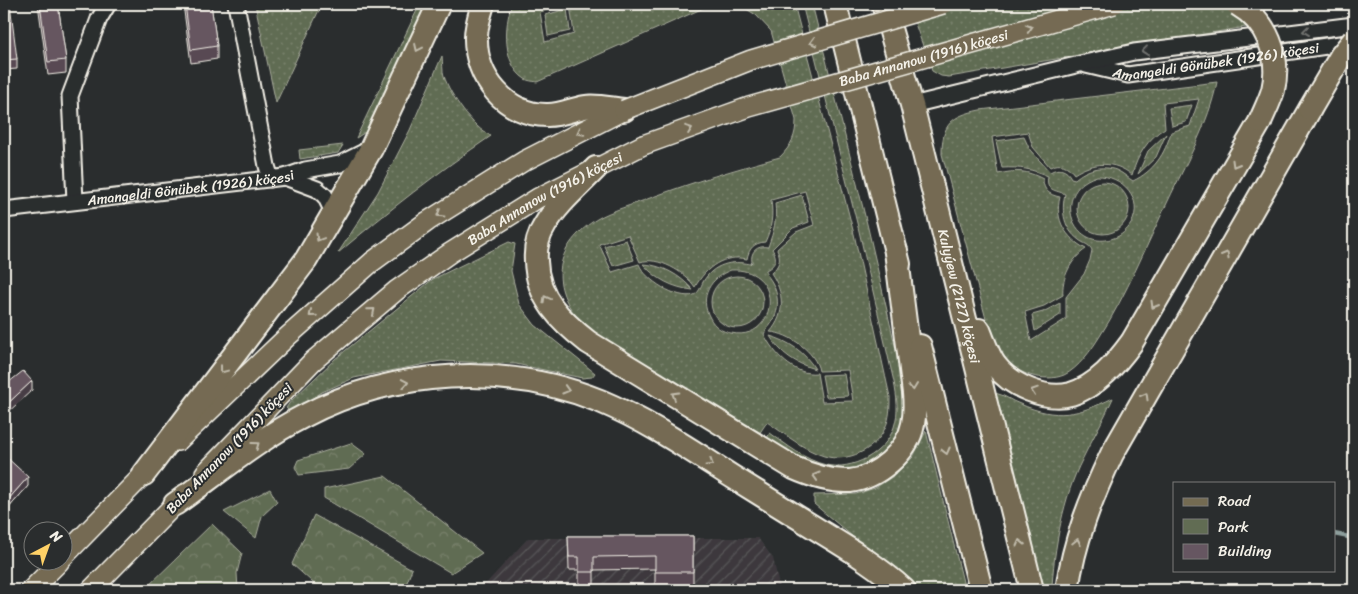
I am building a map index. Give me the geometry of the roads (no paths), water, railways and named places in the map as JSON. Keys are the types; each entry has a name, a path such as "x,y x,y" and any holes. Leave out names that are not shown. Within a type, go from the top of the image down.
{"highway":[{"path":"144,474 306,260 371,149 439,4"},
{"path":"483,4 476,36 477,52 488,82 510,104 521,110 547,116 563,114 587,107 624,110"},
{"path":"835,4 981,590"},
{"name":"Kulyýew (2127) köçesi","path":"883,4 912,105 1032,590"},
{"path":"1106,6 1124,4"},
{"path":"945,237 986,349 1004,374 1032,391 1048,395 1070,394 1084,388 1102,376 1112,367 1132,342 1260,122 1272,92 1276,62 1272,48 1257,20 1237,4"},
{"path":"1067,590 1079,533 1093,495 1112,454 1341,56 1354,41"},
{"path":"596,168 554,212 544,225 538,238 536,251 538,278 550,306 559,317 588,342 794,468 811,475 826,479 848,481 871,475 889,462 911,433 915,409 914,393 896,251"},
{"path":"175,504 263,440 304,415 347,397 370,389 410,382 468,376 499,378 563,389 600,402 658,430 871,564 904,590"}],"main road":[{"path":"72,548 144,474 287,337 372,262 428,221 524,161 624,110 750,60 943,4"},
{"name":"Baba Annanow (1916) köçesi","path":"91,590 313,361 397,290 450,253 538,198 643,145 750,107 1106,6"},
{"path":"31,590 49,572"}],"street":[{"path":"75,201 70,96 99,19 108,4"},
{"path":"236,4 267,166 278,178 318,190 325,196 334,214"},
{"name":"Amangeldi Gönübek (1926) köçesi","path":"912,105 1134,52 1354,25"},
{"name":"Amangeldi Gönübek (1926) köçesi","path":"1080,64 1128,74 1354,41"},
{"name":"Amangeldi Gönübek (1926) köçesi","path":"4,210 278,178 305,170 340,164 371,149"}],"waterway":[{"path":"1336,534 1354,538"}]}
